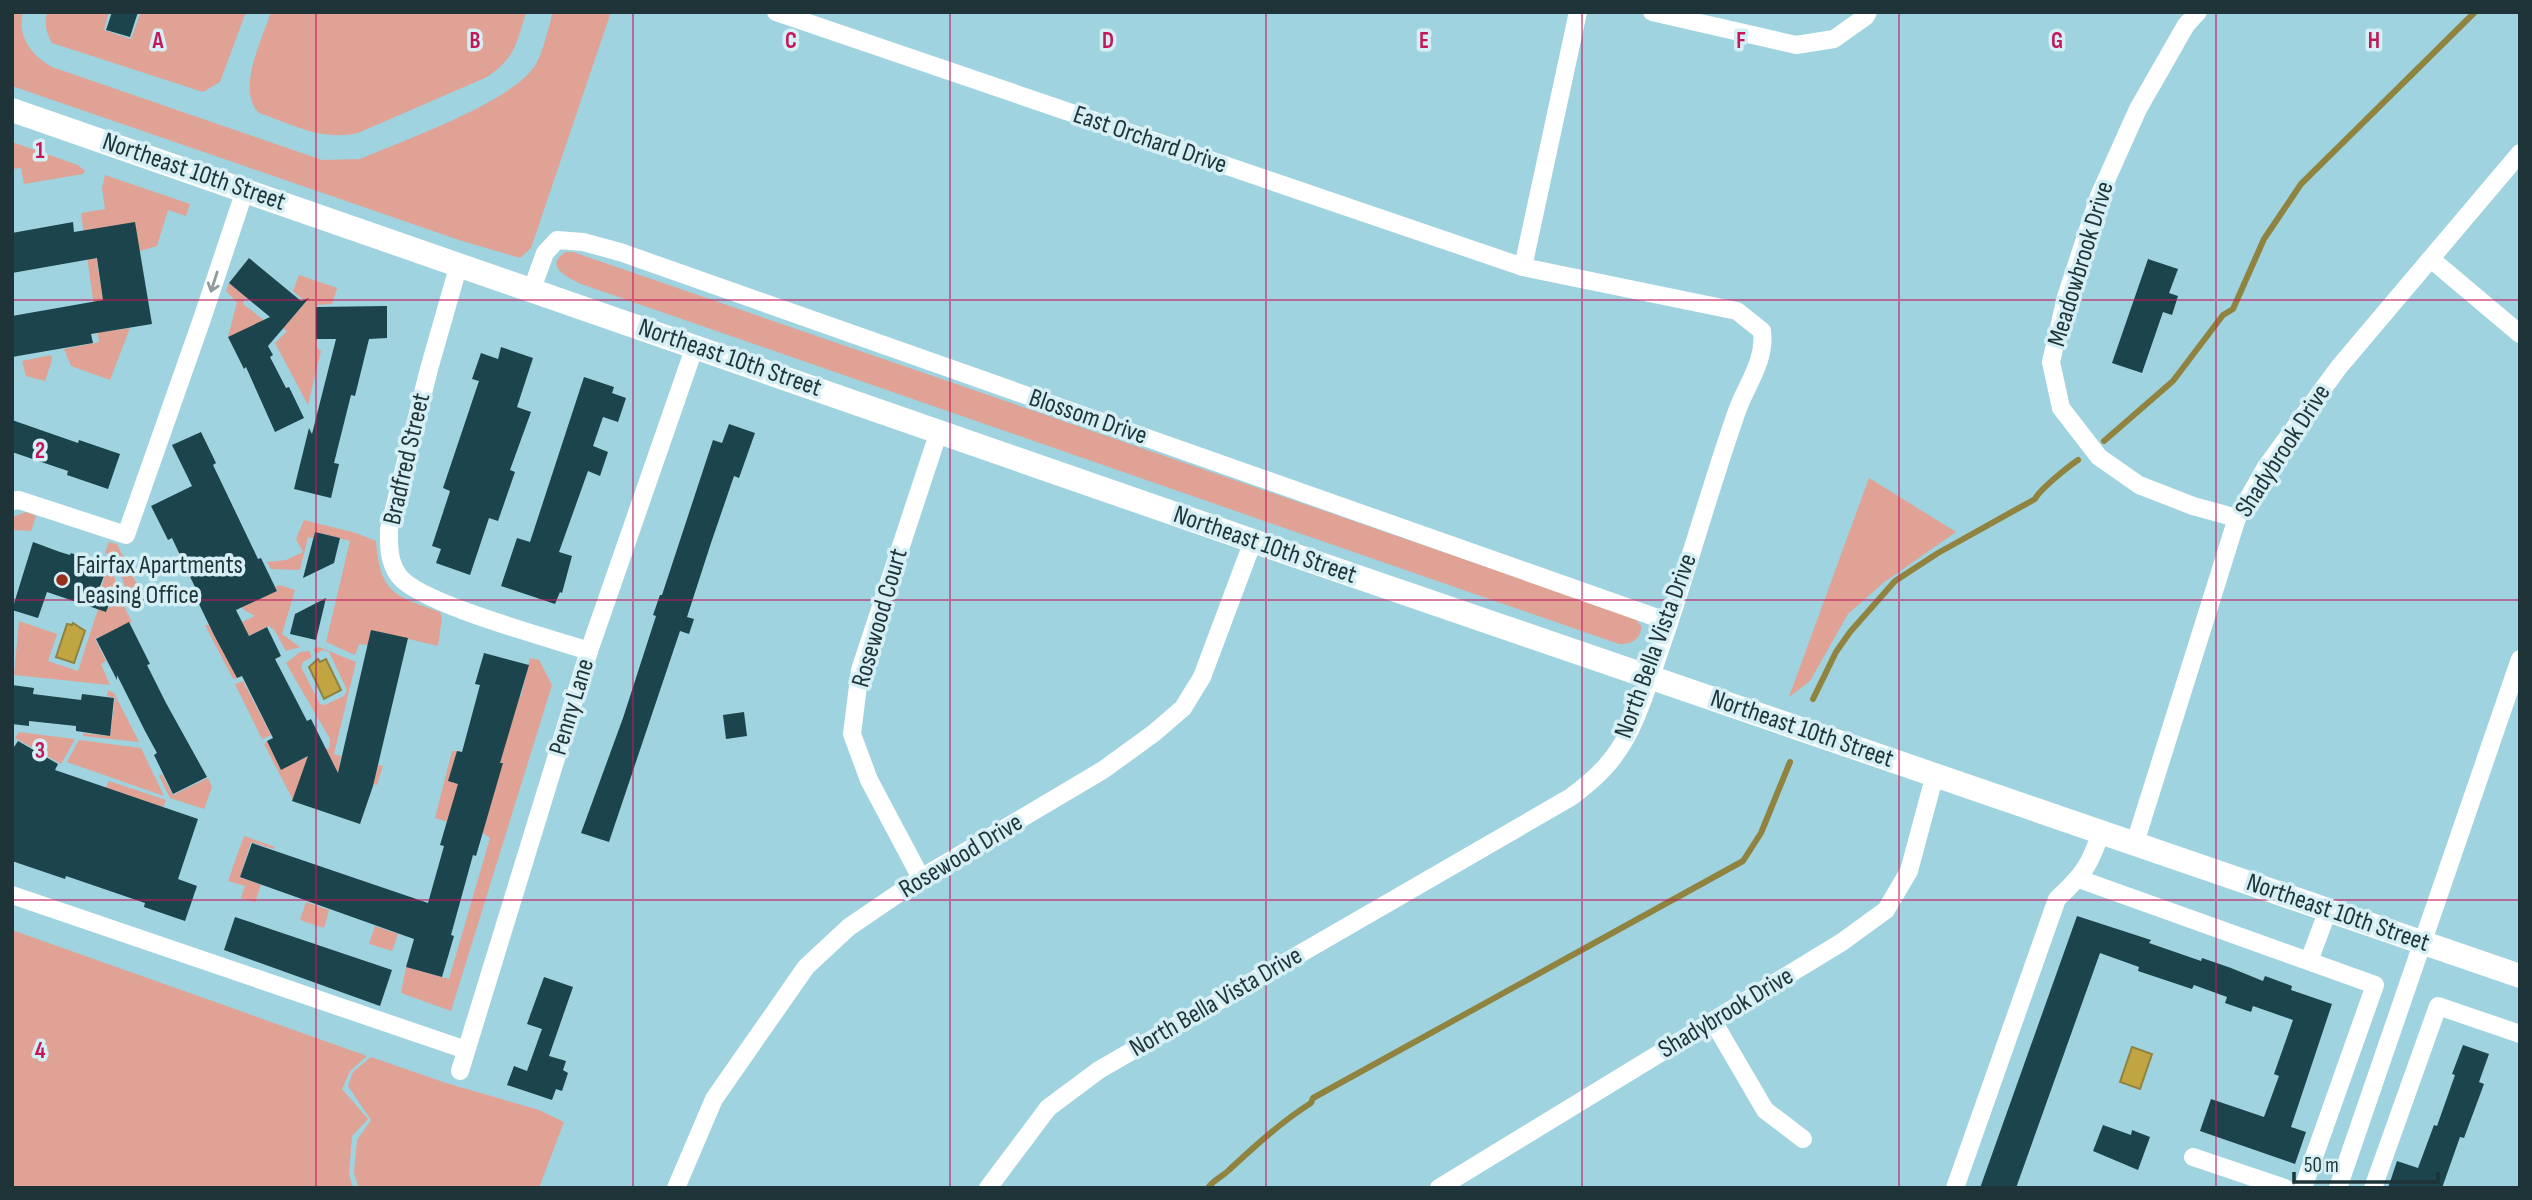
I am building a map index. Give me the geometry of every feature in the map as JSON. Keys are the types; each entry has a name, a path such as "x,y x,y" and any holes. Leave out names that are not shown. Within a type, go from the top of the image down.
{"main road":[{"name":"Northeast 10th Street","path":"12,110 1253,541 2520,976"}],"street":[{"name":"East Orchard Drive","path":"776,12 1523,267"},
{"path":"1523,267 1578,12"},
{"path":"1652,12 1796,45 1834,39 1868,12"},
{"name":"Meadowbrook Drive","path":"2198,12 2186,25 2138,108 2099,196 2066,297 2051,362 2061,408 2099,457 2139,485 2193,506 2237,519"},
{"name":"Shadybrook Drive","path":"2134,843 2237,519 2266,467 2339,367 2520,153"},
{"path":"12,501 19,500 126,535 245,190"},
{"name":"Blossom Drive","path":"532,289 545,253 557,240 583,242 620,252 1669,622"},
{"path":"2431,259 2520,334"},
{"name":"Bradfred Street","path":"459,264 429,369 389,529 389,555 393,566 408,586 425,595 589,651"},
{"name":"North Bella Vista Drive","path":"988,1188 1048,1108 1100,1070 1571,797 1598,778 1615,756 1630,729 1651,677 1738,408 1760,357 1762,331 1737,311 1523,267"},
{"name":"Penny Lane","path":"460,1070 589,651 695,346"},
{"name":"Rosewood Court","path":"921,878 869,780 852,734 860,670 939,431"},
{"name":"Rosewood Drive","path":"676,1188 714,1098 806,967 849,928 921,878 1103,770 1183,708 1202,677 1253,541"},
{"path":"2338,1188 2520,659"},
{"name":"Shadybrook Drive","path":"1439,1188 1464,1181 1713,1021 1842,942 1886,910 1909,871 1936,774"},
{"path":"1955,1188 2057,899 2079,879 2091,861 2101,832"},
{"path":"2079,879 2375,985 2303,1188"},
{"path":"12,895 466,1050"},
{"path":"2309,961 2328,910"},
{"path":"2373,1188 2438,1006 2520,1034"},
{"path":"1713,1021 1765,1110 1803,1139"},
{"path":"2193,1157 2285,1188"}],"shaded area":[{"path":"12,12 23,12 22,29 27,44 38,57 52,67 322,160 360,159 456,119 506,92 536,64 553,12 611,12 531,248 520,258 459,240 12,86"},
{"path":"47,12 109,12 104,30 131,39 141,12 246,12 220,82 203,92 52,43 46,28"},
{"path":"271,12 526,12 509,56 487,77 358,133 332,135 308,130 259,113 253,103 250,78"},
{"path":"12,142 78,165 85,171 83,174 24,184 21,168 12,169"},
{"path":"105,175 190,204 186,216 168,210 157,246 140,251 92,229 108,331 130,328 110,380 71,366 64,349 99,342 81,213 105,209 102,188"},
{"path":"566,252 573,252 1635,618 1641,626 1640,634 1631,642 1619,644 581,284 557,267 559,257"},
{"path":"299,275 337,288 332,304 316,305 317,348 321,351 308,405 275,343 287,331 283,328 306,302 293,291"},
{"path":"229,283 248,299 244,299 243,304 265,321 228,337 237,302 226,291"},
{"path":"51,355 45,381 26,376 22,361"},
{"path":"1869,478 1956,532 1883,583 1848,614 1810,681 1789,697"},
{"path":"26,512 36,516 31,531 12,530 13,517"},
{"path":"304,520 376,541 381,572 386,583 412,602 440,612 442,618 438,646 371,630 368,645 359,644 355,655 326,642 350,541 315,532 313,538 308,537 300,570 271,569 267,562 286,560 303,552 296,539"},
{"path":"109,542 117,544 140,591 139,595 129,600 116,557 105,553"},
{"path":"109,561 132,622 95,639 106,661 101,664 110,685 14,675 19,621 57,634 48,661 78,671 99,606 109,608 113,593 101,589"},
{"path":"279,585 295,590 282,634 300,647 286,651 275,631 269,626 223,649 237,678 233,679 205,625 209,625 214,635 255,616 242,607 277,591 276,587"},
{"path":"73,623 85,631 74,663 56,657 67,624"},
{"path":"319,647 356,662 334,754 341,756 339,766 375,775 378,765 383,766 377,785 326,768 293,800 264,744 267,741 281,769 325,748 329,749 330,739 286,663 300,652 309,651 312,657 303,662 301,667 320,704 325,705 344,696 347,690 329,652 323,650 316,654 313,649"},
{"path":"530,658 539,660 552,685 451,1011 401,993 406,967 449,979 490,838 483,833 435,818 452,751 457,751 449,781 502,764 489,760 508,692 521,696"},
{"path":"318,659 320,662 326,659 341,690 324,699 309,667"},
{"path":"243,681 271,735 262,739 235,684"},
{"path":"108,690 114,693 139,742 83,736 83,733 110,736 115,698 107,696"},
{"path":"19,732 75,739 61,764 15,738"},
{"path":"79,740 141,748 164,796 67,762"},
{"path":"162,774 173,795 208,778 212,787 204,809 170,798 159,776"},
{"path":"109,781 166,800 163,807 106,788"},
{"path":"244,836 275,847 274,849 251,842 240,877 261,885 255,902 241,898 245,886 228,881"},
{"path":"306,902 329,910 324,928 300,920"},
{"path":"375,926 398,934 392,951 369,944"},
{"path":"12,930 367,1056 350,1071 342,1089 368,1119 352,1136 349,1174 353,1188 12,1188"},
{"path":"2132,1047 2152,1054 2140,1089 2120,1082"},
{"path":"371,1057 446,1083 539,1110 564,1122 539,1188 359,1188 354,1173 357,1140 371,1120 348,1086 353,1072"}],"building":[{"path":"112,12 138,12 130,37 106,30"},
{"path":"73,222 74,232 135,222 152,324 91,334 93,343 12,357 12,316 103,300 97,258 12,273 12,233"},
{"path":"249,258 301,301 309,298 268,346 273,355 270,357 304,418 275,432 246,367 244,369 228,337 270,317 229,283"},
{"path":"2148,259 2178,269 2169,293 2178,296 2172,315 2163,312 2142,373 2112,363"},
{"path":"387,306 387,338 369,339 355,396 351,395 334,463 339,464 331,498 294,489 309,428 312,434 336,339 316,339 316,307"},
{"path":"501,347 533,358 517,407 531,412 510,470 515,472 498,521 489,518 470,575 436,563 441,549 432,546 450,491 443,488 479,381 472,379 481,353 498,359"},
{"path":"584,377 614,387 612,393 626,398 618,422 603,417 593,446 608,452 600,476 588,471 559,552 572,556 562,593 560,592 555,604 501,586 517,538 530,542"},
{"path":"12,420 78,443 79,440 120,454 108,489 67,475 68,471 12,452"},
{"path":"729,424 755,433 739,478 734,476 711,543 687,617 694,619 689,634 680,631 609,842 581,833 623,718 656,616 653,615 713,440 722,443"},
{"path":"201,432 216,463 213,465 258,559 261,558 277,591 236,610 249,636 267,627 281,656 275,659 307,721 311,719 338,773 371,630 408,638 373,786 360,824 292,801 308,756 281,770 267,741 273,738 242,676 237,678 214,635 172,538 168,540 151,506 192,486 172,445"},
{"path":"315,532 340,538 334,563 303,578"},
{"name":"Fairfax Apartments Leasing Office","path":"33,542 92,561 90,568 105,573 99,589 113,594 106,612 47,592 38,618 12,610"},
{"path":"326,598 316,640 290,634 295,614"},
{"path":"129,622 166,703 207,777 173,794 154,755 157,753 96,639"},
{"path":"484,653 529,665 476,856 473,855 442,977 406,967 414,939 240,877 252,843 428,903 444,846 440,845 458,784 448,781 457,751 462,752 480,685 475,684"},
{"path":"12,685 34,688 33,694 81,700 82,694 114,698 110,736 76,731 76,726 29,721 29,726 12,724"},
{"path":"744,712 747,736 726,739 723,715"},
{"path":"18,741 58,764 55,770 198,819 178,879 197,886 185,921 144,907 145,903 12,861 12,750"},
{"path":"2077,916 2263,981 2265,976 2292,986 2291,990 2332,1004 2291,1127 2306,1132 2295,1164 2200,1131 2211,1099 2264,1117 2279,1076 2274,1074 2293,1020 2253,1006 2251,1012 2225,1003 2227,997 2194,985 2192,989 2138,971 2139,967 2100,953 2016,1188 1980,1188"},
{"path":"235,917 392,970 380,1006 224,950"},
{"path":"544,977 573,987 549,1056 566,1061 563,1070 568,1073 562,1091 556,1089 552,1100 507,1085 514,1066 527,1071 542,1029 527,1024"},
{"path":"2463,1045 2489,1054 2479,1082 2484,1084 2464,1138 2460,1137 2442,1188 2388,1188 2397,1161 2418,1168 2434,1125 2437,1126"},
{"path":"2103,1125 2131,1135 2132,1130 2150,1137 2138,1170 2093,1151"}],"waterway":[{"path":"2104,441 2173,381 2223,315 2233,309 2264,239 2301,184 2475,12"},
{"path":"1813,699 1836,652 1895,581 1938,553 2035,499 2048,484 2078,460"},
{"path":"1208,1188 1268,1135 1311,1103 1313,1098 1743,861 1761,833 1790,762"}],"place":[{"name":"Fairfax Apartments Leasing Office","path":"62,580"}]}
